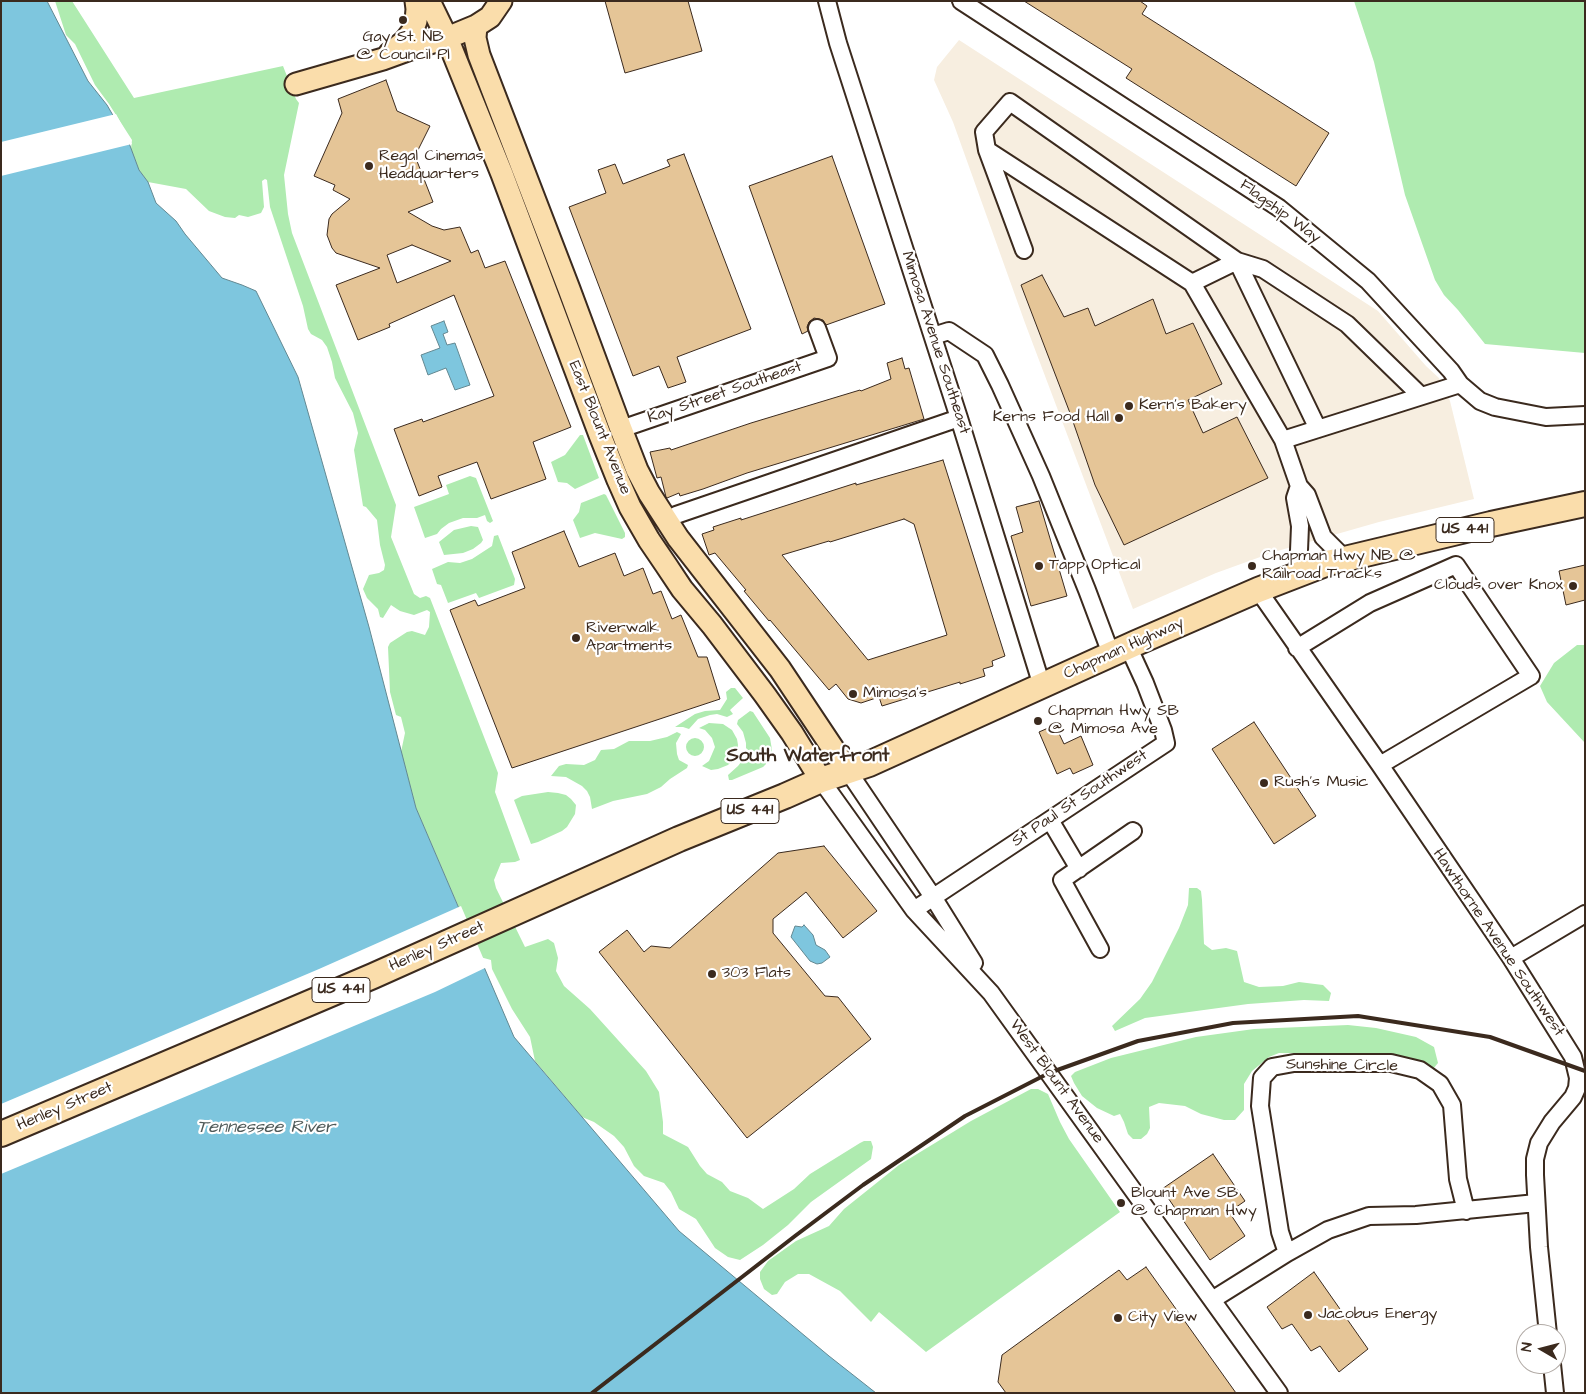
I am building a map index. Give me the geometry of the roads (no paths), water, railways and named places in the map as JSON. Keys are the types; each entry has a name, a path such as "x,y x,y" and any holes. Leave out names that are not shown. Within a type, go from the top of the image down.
{"highway":[{"name":"Chapman Highway","path":"679,839 820,780 869,764 1120,650 1298,574 1328,563 1491,524 1585,504"},
{"name":"Henley Street","path":"1,1134 381,973 679,839"}],"main road":[{"path":"383,59 405,41 412,32 416,21 416,1"},
{"name":"East Blount Avenue","path":"429,1 447,38 502,174 618,480 649,540 682,589 765,695 792,733 820,780"},
{"path":"296,84 447,38 476,26 490,17 501,1"},
{"path":"476,26 475,38 479,55 637,470 649,493 691,556 780,669 848,771"},
{"path":"502,174 522,166"},
{"path":"600,435 621,429"},
{"path":"649,540 668,523"}],"street":[{"name":"Mimosa Avenue Southeast","path":"827,1 838,43 933,336 1042,686"},
{"name":"Flagship Way","path":"960,1 1279,208 1368,281 1451,371 1460,384 1480,401 1495,407 1546,417 1585,415"},
{"path":"1024,250 987,150 984,132 1010,102 1237,261 1263,269 1347,324 1421,396"},
{"path":"987,150 1192,283 1283,440 1299,486 1307,495 1323,537 1345,559"},
{"path":"1192,283 1237,261"},
{"path":"1237,261 1318,429"},
{"name":"Kay Street Southeast","path":"621,429 828,358 817,328"},
{"path":"933,336 950,331 985,355 1041,476 1087,590 1120,650"},
{"path":"1283,440 1460,384"},
{"path":"668,523 676,515 959,418"},
{"path":"1298,574 1300,526 1295,498 1299,486"},
{"path":"1297,648 1370,603 1456,565 1531,676 1380,765"},
{"name":"Hawthorne Avenue Southwest","path":"1258,590 1579,1054 1576,1088 1579,1101 1552,1122 1540,1143 1535,1159 1539,1247 1547,1324"},
{"name":"St Paul St Southwest","path":"914,910 1166,743 1148,691 1120,650"},
{"path":"848,771 933,897 992,993"},
{"name":"West Blount Avenue","path":"820,780 914,910 992,993 1279,1393"},
{"path":"1050,820 1079,868"},
{"path":"1100,949 1062,880 1133,831"},
{"path":"1511,958 1585,914"},
{"name":"Sunshine Circle","path":"1287,1253 1280,1232 1260,1106 1262,1078 1272,1066 1294,1063 1391,1063 1420,1070 1440,1084 1452,1105 1458,1179 1466,1211"},
{"path":"1212,1300 1328,1230 1369,1216 1416,1215 1536,1203"},
{"path":"1553,1374 1555,1393"}],"water":[{"name":"Tennessee River","path":"1,1 47,1 88,81 107,105 129,143 139,170 148,182 156,203 176,221 222,278 256,291 298,377 369,627 416,808 514,1037 679,1231 876,1393 1,1393"},
{"path":"444,321 448,332 443,334 447,345 455,343 470,385 455,390 446,368 428,375 421,355 440,348 431,326"},
{"path":"804,925 813,935 816,945 825,950 830,957 822,963 817,964 810,961 791,937 795,926 802,927"}],"railway":[{"path":"592,1393 863,1185 965,1116 1049,1073 1138,1041 1233,1023 1358,1016 1490,1037 1585,1071"}],"place":[{"name":"Gay St. NB @ Council Pl","path":"403,20"},
{"name":"Regal Cinemas Headquarters","path":"369,166"},
{"name":"Kern's Bakery","path":"1129,406"},
{"name":"Kerns Food Hall","path":"1119,418"},
{"name":"Tapp Optical","path":"1039,566"},
{"name":"Chapman Hwy NB @ Railroad Tracks","path":"1252,566"},
{"name":"Clouds over Knox","path":"1573,586"},
{"name":"Riverwalk Apartments","path":"576,638"},
{"name":"Mimosa's","path":"853,694"},
{"name":"Chapman Hwy SB @ Mimosa Ave","path":"1038,721"},
{"name":"Rush's Music","path":"1264,783"},
{"name":"303 Flats","path":"712,974"},
{"name":"Blount Ave SB @ Chapman Hwy","path":"1121,1203"},
{"name":"Jacobus Energy","path":"1308,1315"},
{"name":"City View","path":"1118,1318"}],"district":[{"name":"South Waterfront","path":"808,757"}]}
